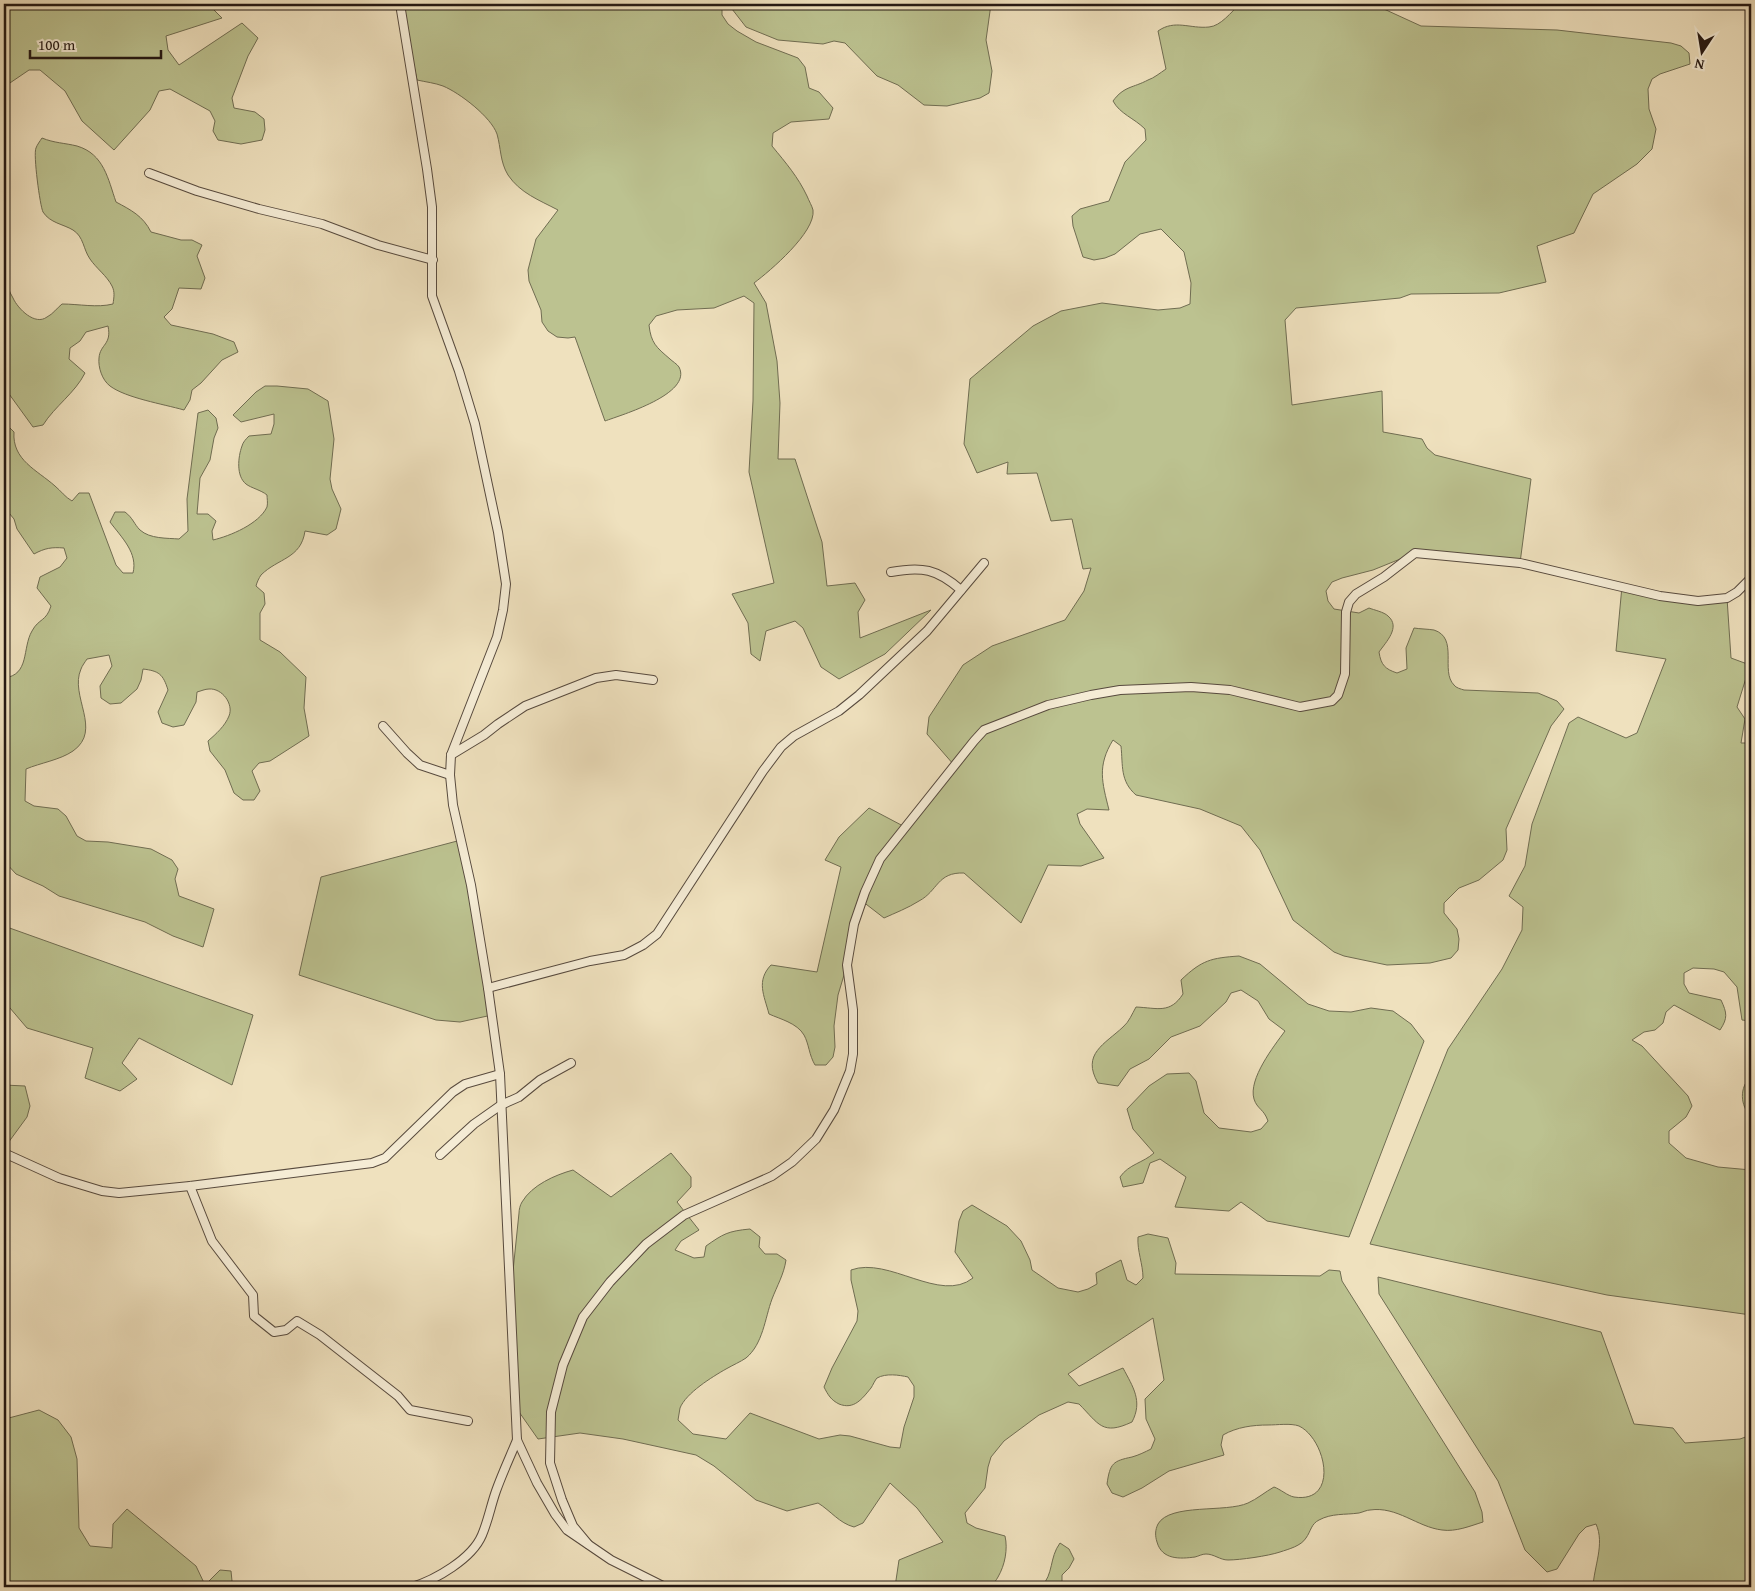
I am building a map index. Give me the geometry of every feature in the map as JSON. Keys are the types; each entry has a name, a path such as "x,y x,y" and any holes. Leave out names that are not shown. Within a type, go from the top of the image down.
{"street":[{"path":"400,4 432,207 432,296 459,371 475,424 498,532 506,584 497,637 451,755 450,775 453,805 471,885 500,1074 517,1440 537,1483 555,1514 567,1530 611,1560 664,1587"},
{"path":"150,173 197,191 322,224 378,245 433,260"},
{"path":"588,1544 573,1526 550,1463 551,1412 563,1365 583,1317 610,1282 646,1244 684,1215 772,1176 792,1162 816,1139 834,1110 850,1071 853,1054 853,1010 848,965 852,933 865,892 880,859 984,730 1048,705 1091,694 1120,690 1191,688 1230,690 1300,707 1332,701 1338,695 1345,674 1346,612 1349,602 1356,594 1384,577 1415,554 1520,563 1660,596 1698,601 1727,598 1737,592 1751,578"},
{"path":"488,988 590,961 624,955 643,945 657,934 763,771 781,747 807,728 840,711 859,695 927,631 984,563"},
{"path":"891,572 906,569 922,569 936,572 950,580 960,590"},
{"path":"451,755 526,706 596,678 616,676 653,680"},
{"path":"383,726 420,765 450,775"},
{"path":"440,1155 474,1124 501,1105 519,1097 540,1080 571,1063"},
{"path":"4,1153 59,1178 102,1191 119,1193 372,1163 385,1158 453,1092 465,1084 500,1074"},
{"path":"190,1186 212,1241 253,1295 254,1316 274,1332 286,1330 297,1321 320,1335 398,1396 410,1410 468,1421"},
{"path":"412,1587 446,1572 464,1559 482,1537 496,1490 517,1440"},
{"path":"826,1587 840,1587"}],"green space":[{"path":"4,4 208,4 222,18 166,36 168,50 179,65 242,23 258,38 248,56 232,98 234,108 255,112 264,119 265,130 262,140 241,144 218,140 213,131 215,121 210,111 170,89 159,91 150,110 114,150 82,121 65,91 40,70 29,70 4,87"},
{"path":"401,4 991,4 986,40 992,71 989,93 980,98 947,106 924,105 898,85 877,76 845,43 834,41 823,44 778,40 746,27 732,9 722,5 722,15 728,24 737,31 756,42 798,58 805,67 809,88 819,92 833,108 829,119 791,122 773,133 772,146 803,189 813,210 812,219 800,240 791,250 754,283 766,303 777,361 780,403 778,459 795,459 822,542 827,586 855,583 865,600 858,612 860,638 931,610 885,654 839,679 821,667 803,628 795,621 766,631 760,661 751,654 748,623 732,594 774,583 749,472 753,401 754,303 744,296 714,308 677,310 656,316 649,325 651,336 661,351 679,367 680,377 676,386 653,402 605,421 575,337 557,337 548,331 542,322 541,310 529,281 528,270 536,239 558,210 530,196 518,187 508,175 503,165 497,134 494,127 482,113 450,89 417,80"},
{"path":"1240,4 1373,4 1421,26 1557,30 1671,43 1681,46 1689,53 1690,64 1660,74 1652,79 1648,89 1649,109 1656,129 1652,149 1637,164 1593,194 1574,233 1537,246 1546,282 1499,293 1411,294 1400,298 1296,308 1285,320 1292,405 1382,391 1383,432 1422,439 1427,448 1435,455 1531,479 1520,563 1415,553 1373,570 1332,582 1326,591 1328,601 1334,609 1359,613 1369,608 1382,612 1392,620 1393,630 1379,652 1382,663 1397,673 1407,669 1406,648 1414,628 1434,630 1446,640 1448,647 1448,672 1450,679 1456,687 1464,690 1538,693 1557,701 1564,709 1551,726 1506,829 1507,850 1503,860 1479,880 1459,888 1444,903 1444,913 1457,929 1459,939 1458,950 1451,958 1430,963 1387,965 1344,956 1334,952 1293,920 1260,850 1241,826 1200,809 1136,795 1125,779 1122,767 1121,746 1113,740 1105,758 1102,774 1109,810 1087,809 1077,814 1080,824 1104,858 1081,866 1048,865 1021,923 964,873 948,876 938,883 925,897 884,918 862,901 838,995 833,1057 826,1065 815,1065 806,1038 801,1031 788,1022 769,1014 762,983 766,971 771,965 817,972 841,867 825,860 839,837 869,808 905,827 954,765 927,734 929,717 963,665 992,646 1065,620 1084,591 1091,568 1083,569 1072,519 1051,521 1037,473 1007,474 1008,462 977,473 964,444 970,379 1033,326 1061,311 1102,303 1158,310 1180,308 1190,304 1191,283 1184,252 1161,229 1140,234 1115,254 1094,260 1083,257 1073,226 1072,216 1080,209 1109,201 1125,162 1146,140 1145,129 1119,109 1113,101 1125,90 1152,78 1166,69 1158,31 1164,27 1177,25 1213,26 1222,21"},
{"path":"42,138 77,146 93,155 104,168 116,202 132,211 148,226 151,232 181,240 192,240 202,245 197,256 205,278 201,289 179,288 172,309 164,317 171,325 213,334 234,342 238,352 222,360 192,390 190,400 184,410 125,394 107,383 101,373 99,362 101,350 108,337 108,326 86,332 80,341 70,348 69,359 85,373 76,387 43,425 33,427 4,387 4,276 15,302 32,318 42,319 49,316 62,304 94,306 113,304 114,292 112,286 90,259 77,233 49,219 43,212 35,160 36,148"},
{"path":"265,386 308,389 328,401 334,439 330,479 332,489 341,509 336,529 327,535 305,531 303,540 294,553 261,575 256,586 264,593 265,604 260,613 260,640 280,652 306,677 304,708 309,736 270,761 259,763 252,771 260,791 254,800 243,800 234,793 225,770 210,751 208,741 223,726 229,716 230,707 226,698 214,689 197,692 196,702 184,725 173,727 162,723 158,712 168,690 164,680 157,672 143,669 137,689 121,703 110,704 101,698 100,686 112,666 109,655 87,659 81,669 78,679 79,690 86,723 81,743 68,754 26,769 25,801 34,806 58,809 66,816 77,836 86,841 108,842 151,849 172,860 178,869 175,879 179,896 214,909 203,947 173,936 145,922 59,896 43,886 16,874 5,862 4,678 18,672 22,666 32,631 45,618 51,606 37,588 40,577 60,567 67,558 64,548 49,548 34,554 17,529 14,519 4,507 4,422 14,432 14,442 21,457 67,498 72,501 79,493 89,493 116,565 123,573 133,573 134,566 131,552 110,522 115,512 125,512 140,530 149,535 179,539 188,531 187,499 198,413 208,410 216,418 218,428 210,460 200,478 197,514 208,514 216,521 212,531 213,540 227,536 251,524 263,513 267,507 267,495 243,481 239,471 239,461 242,445 249,436 271,434 274,414 241,422 233,415 256,392"},
{"path":"1622,586 1680,599 1727,598 1731,658 1750,665 1737,707 1745,719 1741,743 1751,743 1751,1021 1742,1020 1737,987 1724,972 1714,969 1693,968 1684,973 1684,984 1689,993 1721,1000 1726,1015 1720,1030 1674,1005 1666,1012 1663,1023 1655,1030 1644,1032 1632,1040 1642,1046 1688,1096 1692,1106 1686,1117 1669,1131 1669,1143 1686,1158 1718,1167 1751,1170 1751,1315 1607,1295 1370,1244 1448,1049 1502,969 1522,930 1523,907 1509,896 1525,866 1532,824 1569,723 1578,717 1626,738 1637,733 1666,659 1616,651"},
{"path":"461,840 492,1015 460,1022 436,1020 299,975 321,877"},
{"path":"4,926 253,1015 232,1085 139,1038 122,1063 137,1079 120,1091 85,1078 93,1048 27,1028 4,1001"},
{"path":"1239,956 1260,964 1308,1004 1329,1011 1351,1012 1371,1008 1393,1011 1411,1024 1424,1041 1349,1237 1267,1221 1241,1202 1229,1211 1175,1207 1186,1177 1160,1159 1150,1163 1143,1183 1123,1187 1120,1177 1132,1166 1154,1153 1133,1129 1127,1109 1149,1086 1167,1074 1189,1073 1196,1081 1204,1113 1219,1128 1251,1132 1261,1129 1268,1121 1254,1099 1253,1091 1263,1063 1285,1031 1269,1019 1258,1001 1241,990 1231,993 1226,1002 1200,1026 1171,1037 1149,1059 1130,1069 1118,1086 1098,1083 1093,1073 1092,1064 1097,1050 1125,1025 1136,1007 1157,1009 1173,1005 1183,994 1181,980 1195,968 1214,959"},
{"path":"1751,1076 1751,1117 1747,1112 1742,1096 1744,1086"},
{"path":"4,1085 25,1086 30,1106 27,1117 8,1143 4,1140"},
{"path":"671,1153 691,1177 691,1187 677,1202 699,1230 681,1241 675,1250 694,1258 704,1257 706,1246 717,1239 731,1232 750,1229 760,1237 759,1247 765,1254 777,1254 786,1260 763,1330 752,1352 746,1358 720,1372 700,1386 683,1402 678,1420 693,1434 726,1439 750,1413 819,1439 840,1435 850,1436 900,1448 904,1427 914,1397 914,1386 908,1377 897,1375 881,1376 877,1378 861,1399 849,1406 834,1401 824,1387 857,1321 858,1311 851,1280 851,1270 866,1267 881,1269 930,1283 945,1286 960,1285 973,1278 955,1252 959,1221 963,1211 972,1205 1007,1226 1021,1241 1030,1260 1032,1270 1058,1288 1078,1292 1097,1284 1096,1273 1121,1260 1127,1280 1136,1285 1143,1278 1138,1237 1148,1234 1168,1238 1176,1263 1175,1274 1320,1276 1329,1270 1340,1271 1342,1281 1475,1492 1482,1512 1483,1522 1458,1529 1442,1530 1389,1511 1369,1510 1359,1513 1334,1515 1319,1520 1301,1543 1268,1555 1228,1560 1206,1554 1183,1558 1167,1555 1159,1548 1156,1535 1158,1524 1164,1517 1186,1511 1238,1506 1248,1503 1274,1487 1294,1497 1309,1496 1318,1491 1323,1481 1324,1469 1316,1444 1308,1433 1299,1426 1288,1424 1251,1426 1239,1428 1223,1435 1221,1445 1224,1455 1169,1471 1142,1488 1123,1497 1112,1493 1107,1484 1111,1467 1120,1460 1151,1449 1155,1439 1146,1419 1145,1399 1164,1380 1153,1318 1068,1374 1079,1386 1123,1368 1137,1401 1132,1422 1114,1428 1107,1428 1097,1422 1079,1404 1068,1402 1039,1415 1004,1441 991,1457 985,1488 965,1513 967,1523 976,1528 1005,1536 1006,1552 1004,1562 992,1587 895,1587 899,1560 943,1542 917,1508 890,1483 863,1523 854,1527 839,1520 818,1503 787,1511 756,1500 714,1466 696,1455 623,1439 580,1433 538,1439 517,1409 510,1300 521,1203 538,1186 573,1170 611,1197"},
{"path":"1378,1277 1601,1332 1634,1424 1673,1428 1685,1443 1740,1439 1751,1435 1751,1587 1593,1587 1599,1547 1596,1524 1586,1527 1579,1534 1557,1569 1547,1572 1525,1550 1498,1481 1379,1294"},
{"path":"39,1410 58,1420 71,1437 77,1459 79,1528 90,1546 112,1548 113,1524 127,1509 196,1566 205,1585 220,1570 231,1571 232,1581 229,1587 4,1587 4,1418"},
{"path":"1060,1543 1069,1549 1074,1559 1062,1575 1062,1587 1041,1587 1048,1577 1054,1554"}]}
